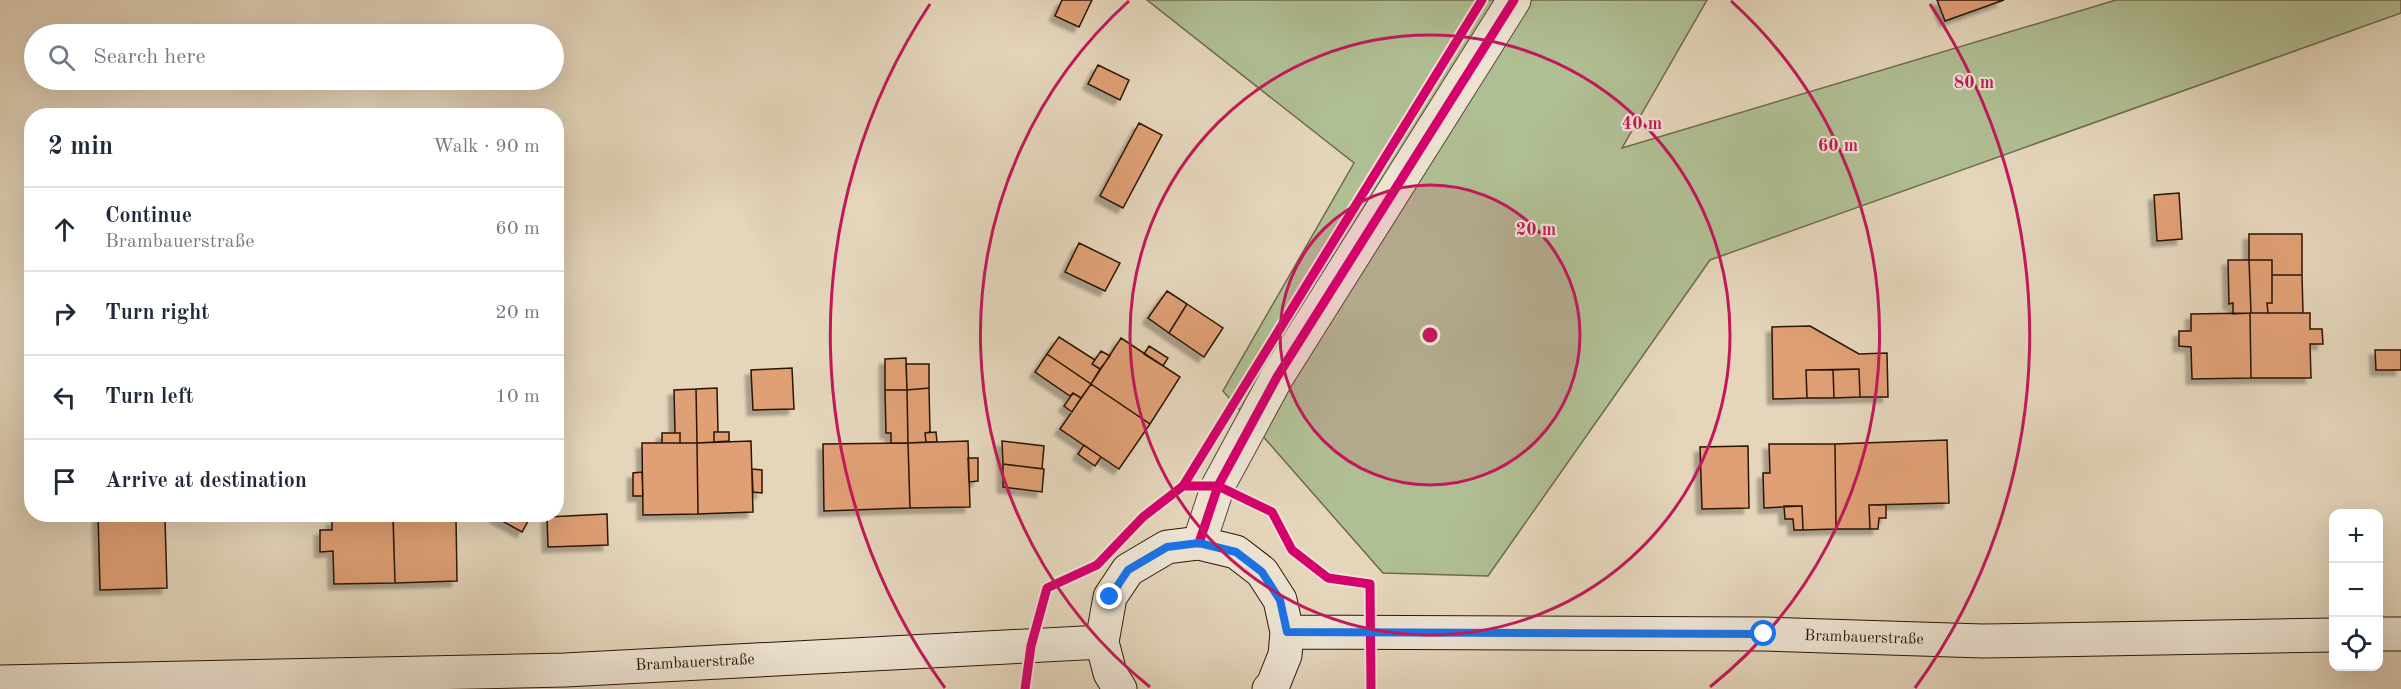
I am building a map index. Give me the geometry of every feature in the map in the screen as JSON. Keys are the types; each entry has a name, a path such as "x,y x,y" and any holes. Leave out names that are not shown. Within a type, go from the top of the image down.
{"main road":[{"path":"1199,543 1218,486 1277,378 1515,0"},
{"path":"1120,689 1110,673 1102,642 1110,597 1128,570 1167,547 1199,543 1236,552 1262,572 1280,600 1287,632 1285,655 1273,685 1269,689"},
{"name":"Brambauerstraße","path":"1287,632 1764,634 1983,641 2329,635"},
{"path":"2383,634 2401,634"},
{"name":"Brambauerstraße","path":"0,682 565,670 1102,642"}],"path":[{"path":"1218,486 1272,512 1282,531"},
{"path":"1310,564 1328,578 1370,584 1371,689"}],"green space":[{"path":"1147,0 1707,0 1622,148 2116,0 2401,0 2401,13 1710,260 1488,576 1383,573 1223,391 1354,163"}],"building":[{"path":"1062,0 1092,0 1079,27 1055,16"},
{"path":"1937,0 2004,0 1945,21"},
{"path":"1098,65 1129,80 1120,100 1088,84"},
{"path":"1139,123 1162,135 1123,208 1100,196"},
{"path":"2179,193 2182,239 2157,241 2154,195"},
{"path":"2249,234 2302,234 2302,275 2272,275 2272,260 2249,260"},
{"path":"1079,243 1120,263 1105,291 1065,272"},
{"path":"2228,260 2249,260 2251,313 2233,314 2233,303 2229,304"},
{"path":"2249,260 2272,260 2272,303 2267,303 2268,313 2251,313"},
{"path":"2272,275 2302,275 2303,313 2268,313 2267,303 2272,303"},
{"path":"1167,291 1187,304 1169,333 1148,318"},
{"path":"1187,304 1223,328 1204,357 1169,333"},
{"path":"2250,313 2310,313 2310,329 2322,329 2323,344 2310,344 2311,378 2251,378"},
{"path":"2250,313 2251,378 2192,379 2191,347 2179,346 2179,331 2191,331 2191,314"},
{"path":"1810,326 1859,354 1887,353 1888,397 1860,397 1859,369 1806,370 1807,398 1773,399 1772,327"},
{"path":"1059,337 1095,360 1092,364 1100,369 1091,384 1047,354"},
{"path":"1121,338 1180,377 1150,424 1091,384"},
{"path":"1149,346 1168,358 1163,366 1144,354"},
{"path":"2375,350 2401,350 2401,370 2376,370"},
{"path":"1101,351 1110,356 1100,369 1092,364"},
{"path":"1047,354 1091,384 1081,398 1073,393 1070,396 1035,372"},
{"path":"906,358 907,390 885,390 885,359"},
{"path":"906,364 929,364 929,388 907,390"},
{"path":"792,368 794,409 753,410 751,370"},
{"path":"1859,369 1860,397 1834,398 1833,370"},
{"path":"1806,370 1833,370 1834,398 1807,398"},
{"path":"1091,384 1150,424 1119,469 1060,429"},
{"path":"717,388 718,432 714,432 714,442 697,443 696,389"},
{"path":"929,388 930,432 925,433 926,442 908,443 907,390"},
{"path":"696,389 697,443 680,443 680,433 675,433 674,390"},
{"path":"885,390 907,390 908,443 891,443 891,433 886,433"},
{"path":"1073,393 1081,398 1072,412 1064,406"},
{"path":"714,432 729,432 729,441 714,442"},
{"path":"936,432 937,442 926,442 925,433"},
{"path":"662,433 680,433 680,443 662,443"},
{"path":"1947,440 1949,503 1869,505 1870,529 1836,529 1835,444"},
{"path":"751,441 753,512 698,514 697,443"},
{"path":"968,441 970,507 910,508 908,443"},
{"path":"1002,441 1044,446 1042,469 1003,464"},
{"path":"642,443 697,443 698,514 643,515"},
{"path":"908,443 910,508 824,511 823,444"},
{"path":"1769,444 1835,444 1836,529 1803,530 1802,506 1764,508 1763,473 1770,473"},
{"path":"1084,445 1101,457 1095,466 1078,454"},
{"path":"1748,446 1749,508 1702,509 1700,447"},
{"path":"968,458 978,458 978,481 969,482"},
{"path":"1003,464 1044,469 1042,492 1003,487"},
{"path":"752,469 762,470 762,493 753,492"},
{"path":"642,472 643,496 633,496 633,473"},
{"path":"1869,505 1886,505 1886,518 1879,518 1878,529 1870,529"},
{"path":"1784,506 1802,506 1803,530 1794,530 1793,519 1785,519"},
{"path":"607,514 608,545 548,547 547,522 564,522 564,516"},
{"path":"98,522 165,522 167,588 100,590"},
{"path":"332,522 393,522 395,583 334,584 333,551 320,552 320,530 332,530"},
{"path":"393,522 456,522 457,581 395,583"},
{"path":"504,522 528,522 522,532"}],"cycle path":[{"path":"1025,689 1031,646 1047,588 1097,565 1143,517 1183,486 1482,0"},
{"path":"1199,543 1218,486 1277,377 1514,0"},
{"path":"1183,486 1218,486 1272,512 1292,550 1328,578 1370,584 1371,689"}],"route":[{"path":"1110,597 1128,570 1167,547 1199,543 1236,552 1262,572 1280,600 1287,632 1764,634"}]}
